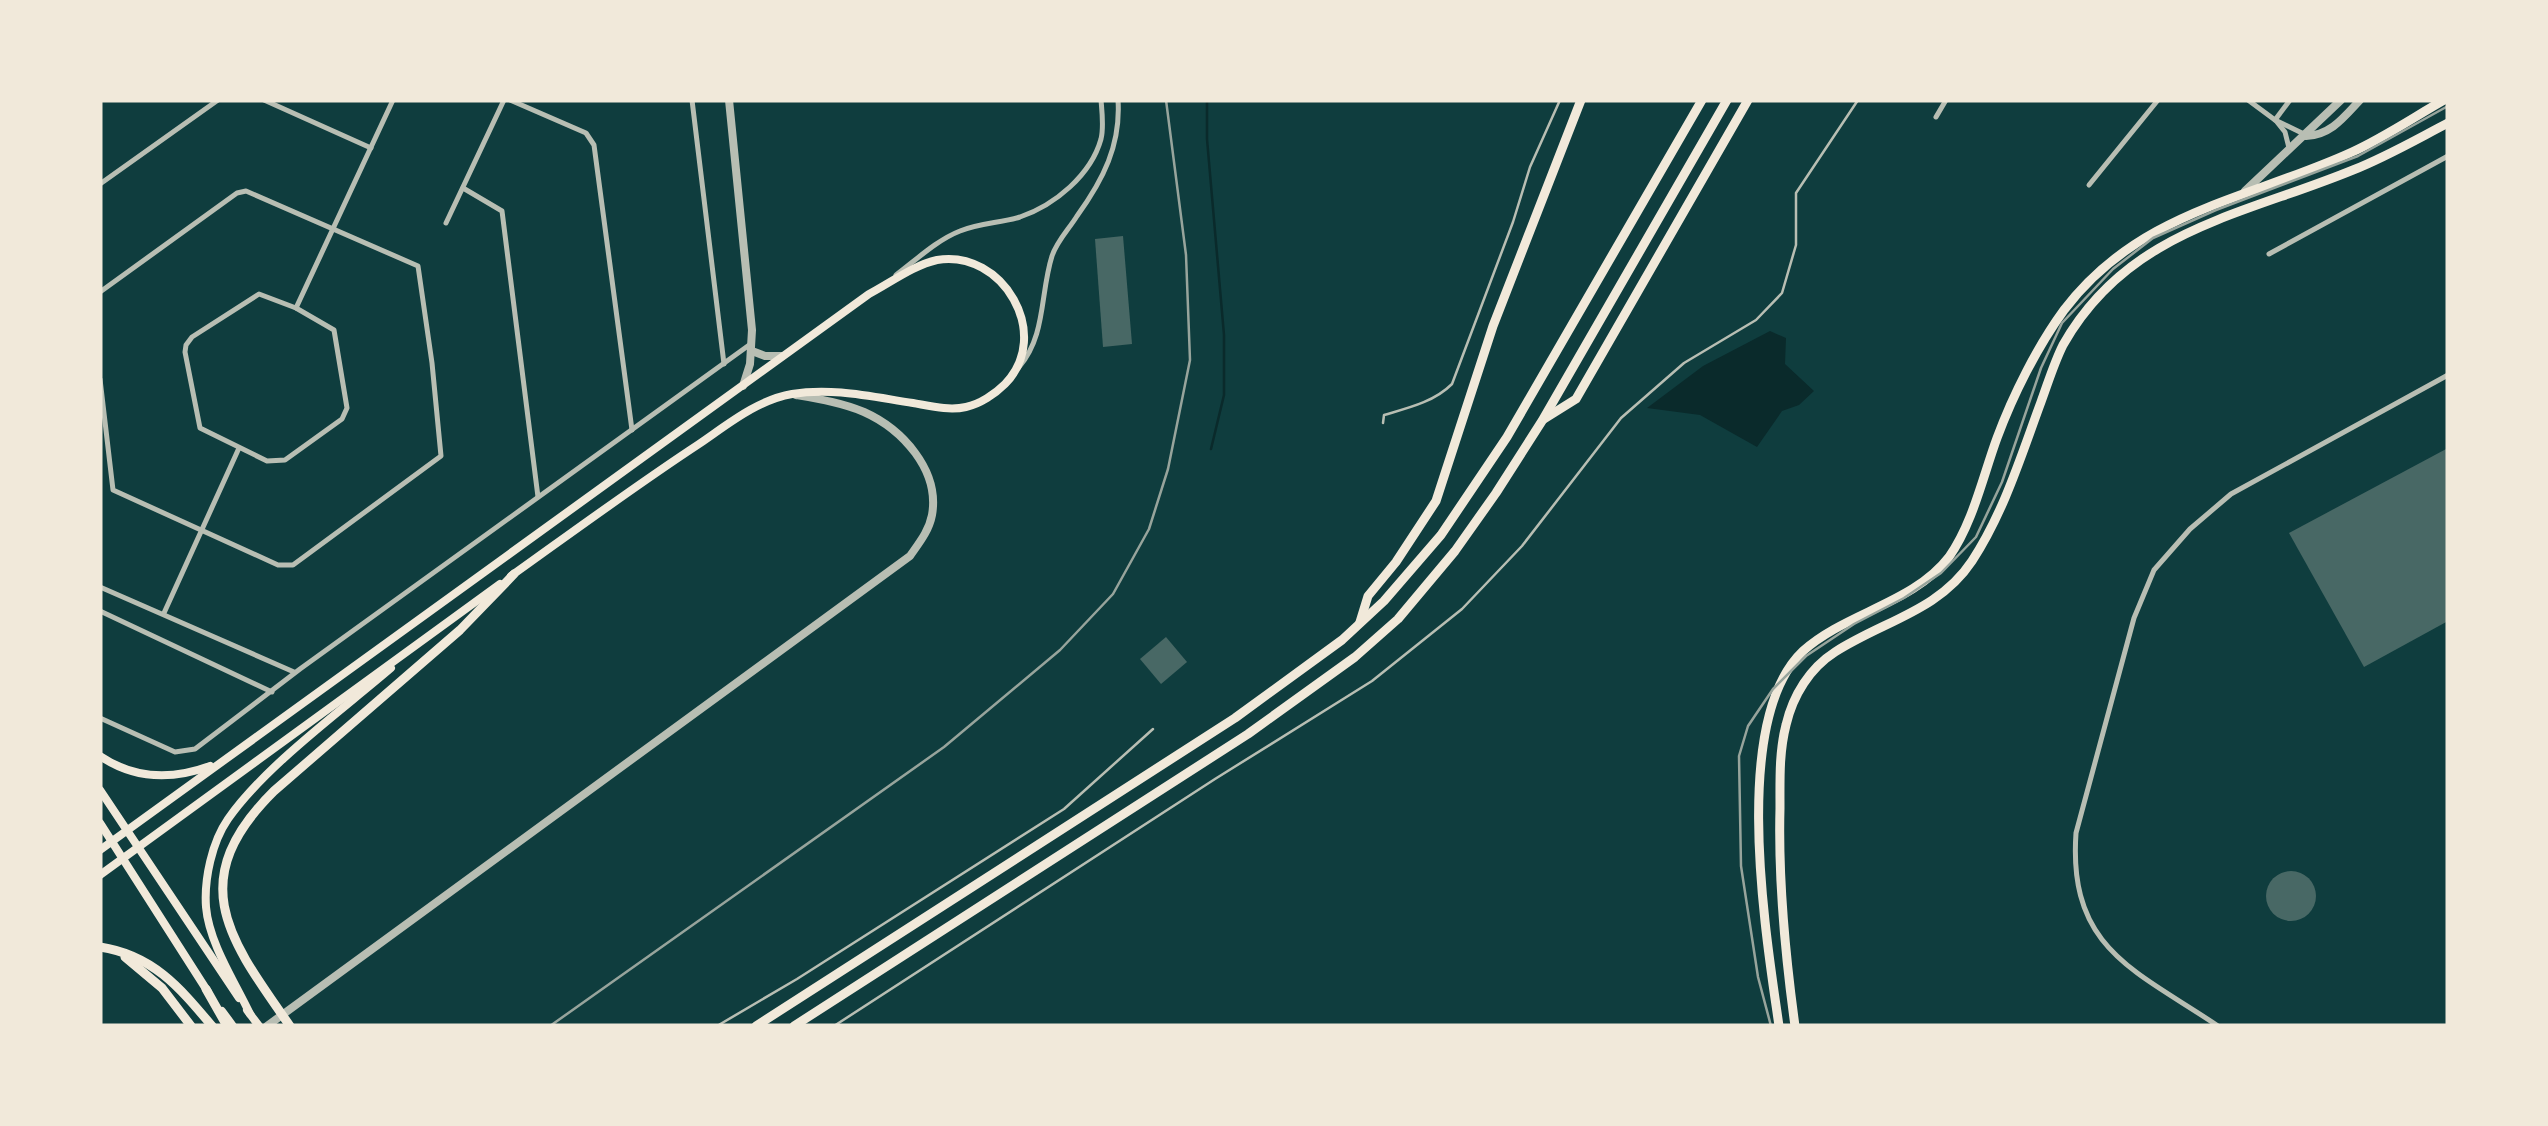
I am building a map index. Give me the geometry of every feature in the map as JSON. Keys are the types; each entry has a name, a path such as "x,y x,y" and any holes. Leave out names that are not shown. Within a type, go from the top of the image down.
{"main road":[{"path":"756,1026 1236,718 1306,669 1360,624 1409,575 1480,478 1702,100"},
{"path":"794,1026 1234,743 1355,658 1398,618 1456,551 1542,421 1726,100"},
{"path":"1542,421 1576,399 1748,100"},
{"path":"1779,1026 1759,858 1768,714 1789,667 1823,637 1929,578 1945,562 2040,350 2064,310 2103,268 2140,238 2178,218 2352,152 2444,100"},
{"path":"1360,624 1368,596 1436,501 1493,326 1581,102"},
{"path":"1795,1026 1778,862 1780,762 1794,698 1813,669 1836,651 1924,607 1950,588 1970,563 1998,516 2061,350 2081,316 2118,276 2156,248 2202,226 2354,170 2448,123"},
{"path":"100,850 869,294 936,260 981,268 1010,292 1021,311 1024,348 1013,372 994,393 966,407 844,393 791,394 767,400 431,633 100,875"},
{"path":"290,1026 241,956 233,938 224,902 232,844 251,814 274,791 460,630 514,574"},
{"path":"250,1014 206,910 212,858 226,822 254,788 431,633"},
{"path":"100,756 133,774 159,776 188,773 224,761"},
{"path":"100,790 199,943 259,1026"},
{"path":"100,823 230,1026"},
{"path":"100,947 146,960 162,970 212,1026"},
{"path":"115,949 162,988 190,1026"}],"street":[{"path":"100,184 218,100"},
{"path":"264,100 280,103 371,148"},
{"path":"296,308 393,100"},
{"path":"446,223 507,100 586,133 594,146 632,430"},
{"path":"692,100 724,364"},
{"path":"728,100 752,347 740,390"},
{"path":"869,294 958,231 1018,218 1042,208 1063,192 1084,172 1094,155 1102,135 1101,100"},
{"path":"1013,372 1033,348 1054,251 1110,160 1119,123 1118,100"},
{"path":"1936,117 1946,100"},
{"path":"2090,185 2158,100"},
{"path":"2248,100 2306,136 2318,136 2333,128 2360,100"},
{"path":"2275,120 2290,100"},
{"path":"2244,192 2341,100"},
{"path":"2275,120 2288,140 2285,156"},
{"path":"2269,254 2448,156"},
{"path":"463,188 502,211 538,498"},
{"path":"100,292 236,193 246,190 418,266 441,456 286,567 114,490 100,378"},
{"path":"258,294 296,308 334,330 347,414 285,460 267,461 206,432 197,422 186,345 192,337 258,294"},
{"path":"100,718 175,752 195,749 296,672 752,347"},
{"path":"752,347 772,357 788,356"},
{"path":"2218,1026 2117,960 2090,922 2079,892 2074,863 2076,833 2134,618 2154,570 2190,530 2231,494 2448,375"},
{"path":"267,1026 910,556 925,535 932,516 933,496 930,480 911,448 890,427 861,411 791,394"},
{"path":"164,614 239,448"},
{"path":"100,586 296,672"},
{"path":"100,611 272,692"}],"lane":[{"path":"1383,423 1384,416 1434,398 1452,384 1530,167 1560,100"},
{"path":"834,1026 1214,779 1372,682 1462,609 1522,546 1621,418 1684,363 1756,320 1782,293 1796,245 1796,193 1858,100"},
{"path":"717,1026 1064,809 1153,729"}],"water":[{"path":"1770,331 1786,338 1785,364 1814,391 1799,405 1782,411 1757,447 1700,415 1647,408 1703,366"}],"building":[{"path":"1123,236 1132,344 1103,347 1095,239"},
{"path":"2448,448 2448,621 2364,667 2289,533"},
{"path":"1166,637 1187,662 1161,684 1140,659"},
{"path":"2291,871 2309,878 2316,896 2309,914 2291,921 2273,914 2266,896 2273,878"}],"waterway":[{"path":"1207,100 1224,335 1224,395 1211,449"}],"tram line":[{"path":"1771,1026 1758,977 1741,866 1739,756 1748,726 1773,689 1806,656 1941,573 1976,537 2002,482 2041,368 2062,323 2113,269 2153,238 2358,156 2448,106"}],"railway":[{"path":"550,1026 944,747 1060,650 1113,594 1149,529 1168,469 1190,360 1186,255 1166,100"}]}
